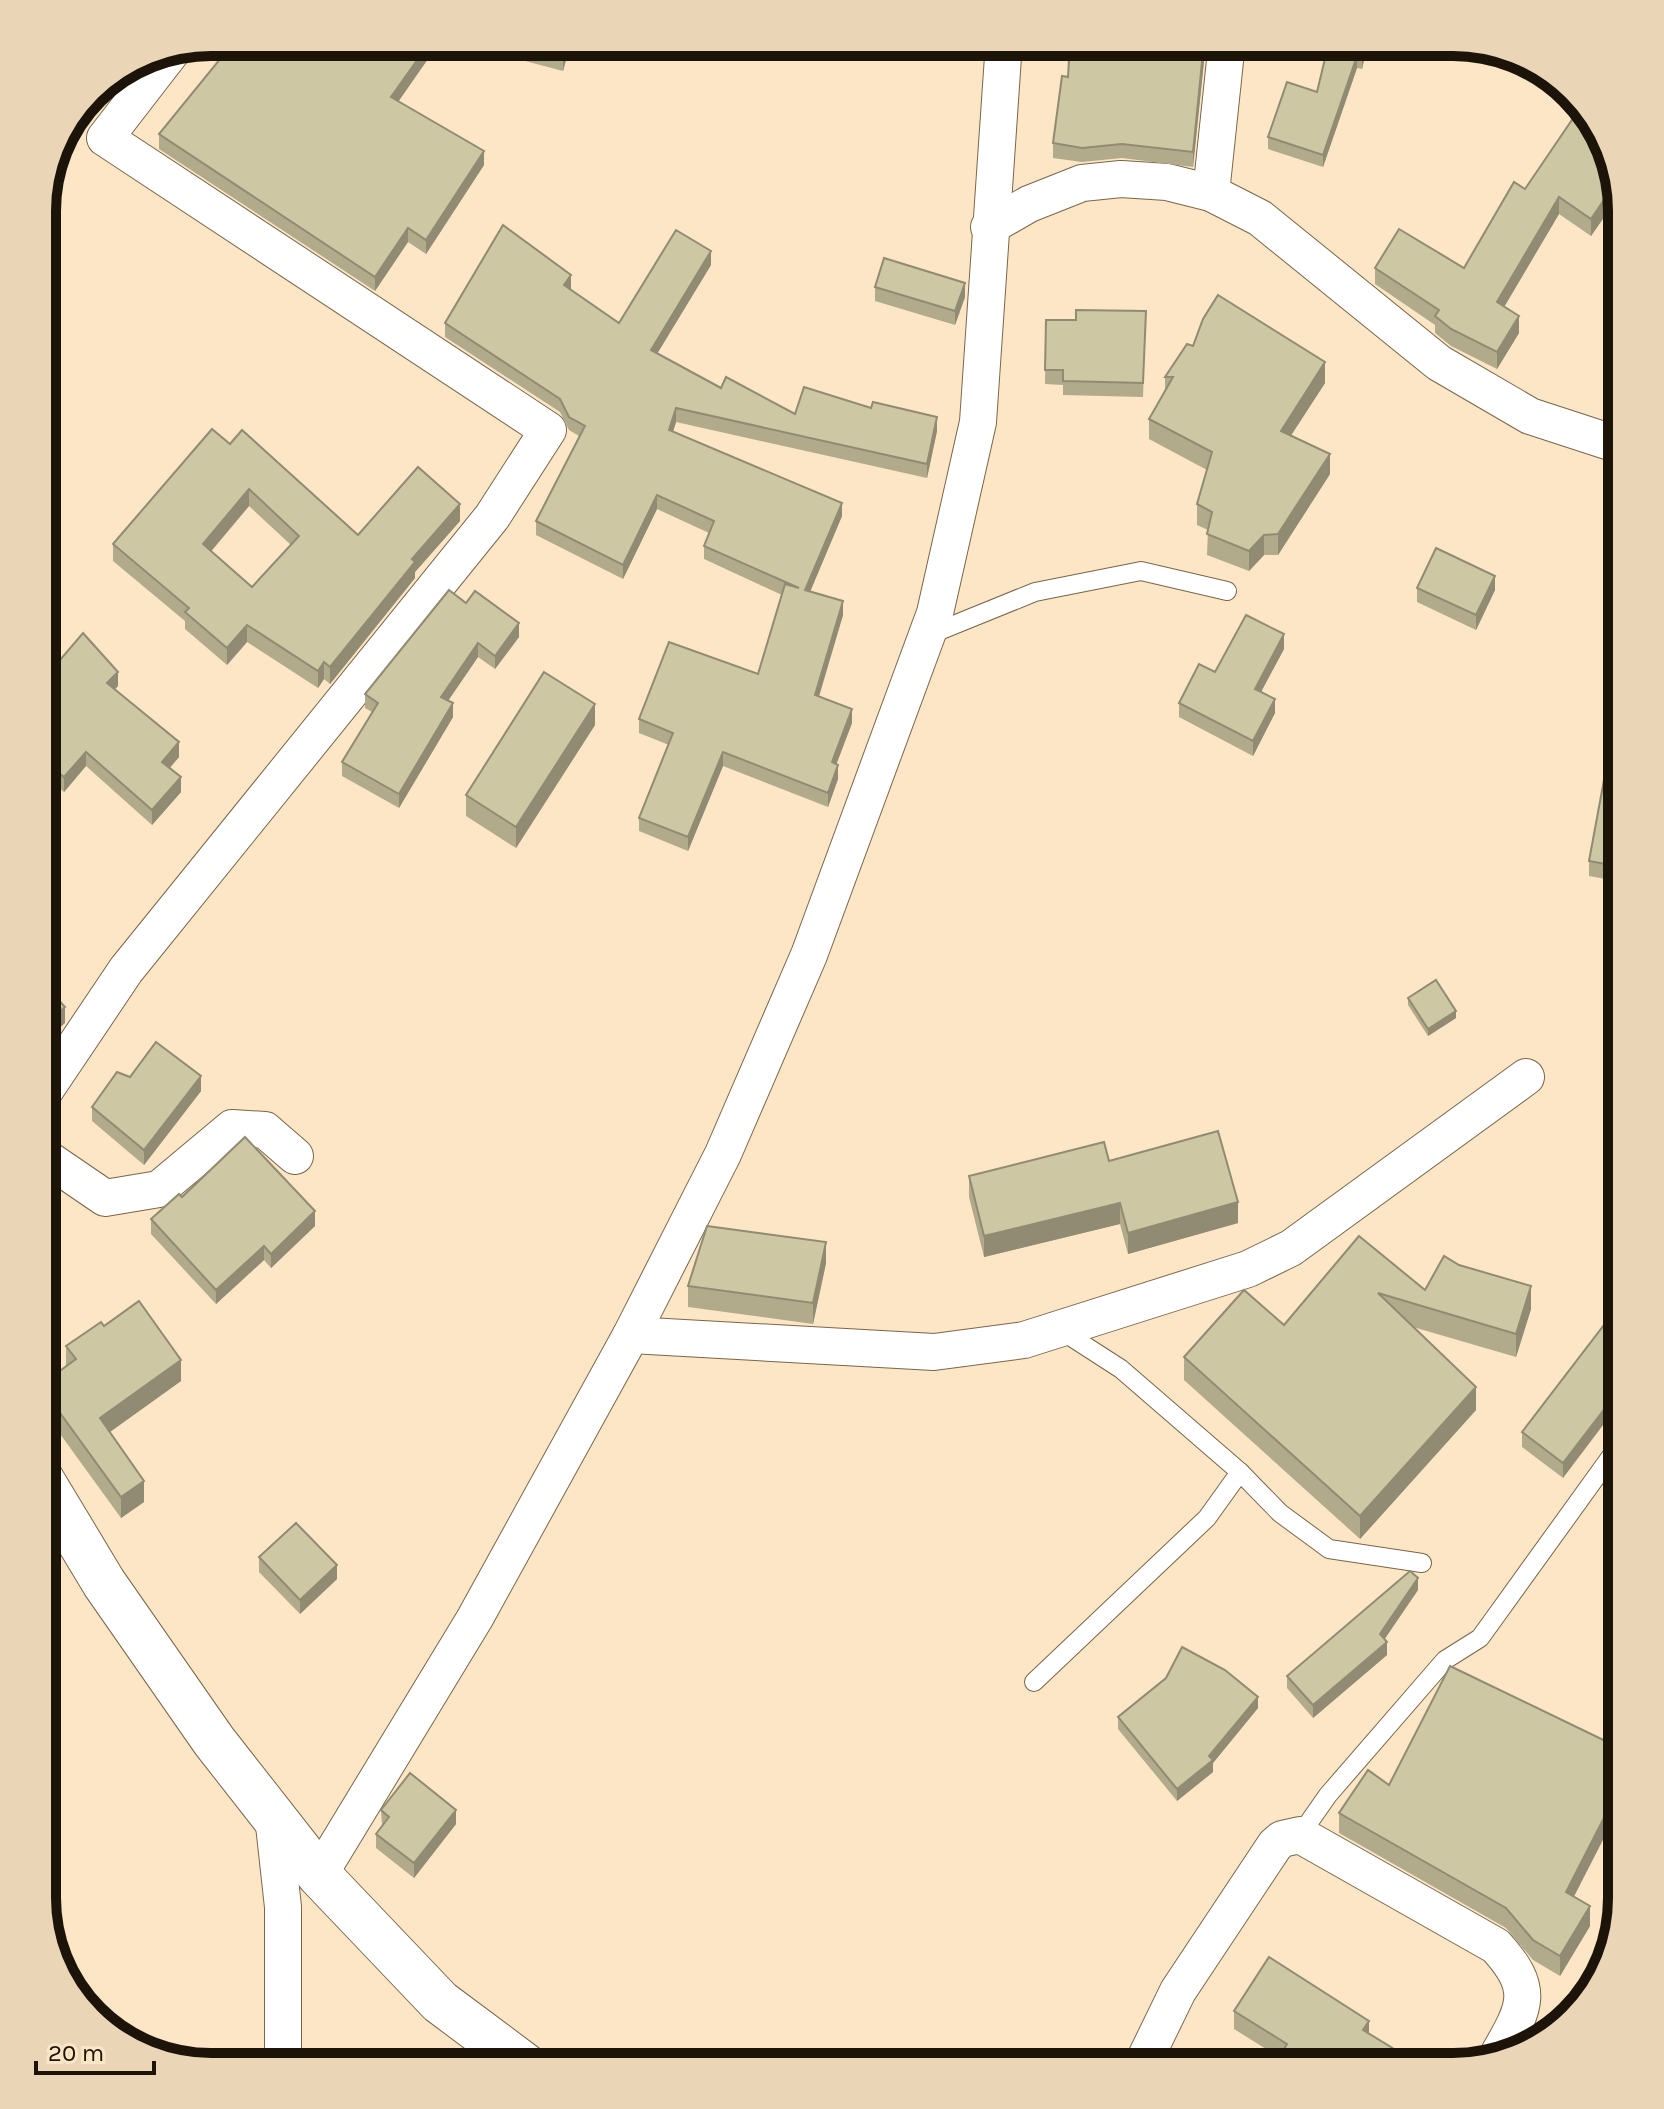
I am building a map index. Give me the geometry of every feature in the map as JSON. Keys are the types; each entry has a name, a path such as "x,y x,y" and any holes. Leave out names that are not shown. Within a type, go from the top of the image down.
{"street":[{"path":"319,1875 475,1618 631,1335 723,1154 803,970 926,636 978,422 1003,56"},
{"path":"1211,193 1226,56"},
{"path":"56,1074 126,970 492,517 548,430 105,138 163,64"},
{"path":"989,227 1029,204 1082,183 1121,179 1167,182 1211,193 1260,218 1439,363 1530,416 1608,441"},
{"path":"631,1335 934,1352 1024,1340 1248,1269 1291,1248 1526,1077"},
{"path":"56,1165 105,1198 159,1189 232,1128 265,1130 295,1156"},
{"path":"56,1503 104,1583 214,1741 319,1875 440,2002 508,2053"},
{"path":"273,1816 283,1907 283,2053"},
{"path":"1148,2053 1178,1991 1275,1845 1282,1839 1300,1835 1496,1946 1514,1966 1525,1992 1521,2012 1504,2044"}],"lane":[{"path":"926,636 1035,592 1141,571 1227,591"},
{"path":"1059,1329 1121,1369 1240,1472 1280,1513 1329,1549 1422,1563"},
{"path":"1300,1835 1328,1795 1445,1660 1480,1638 1608,1460"},
{"path":"1034,1682 1207,1518 1240,1472"}],"building":[{"path":"218,56 420,56 391,97 484,151 426,240 408,228 375,277 159,134 221,58"},
{"path":"1069,56 1203,56 1193,152 1122,144 1082,148 1053,143 1062,76 1068,77"},
{"path":"1326,56 1357,56 1323,155 1268,137 1287,82 1317,92"},
{"path":"1575,116 1600,161 1607,195 1591,219 1559,197 1497,302 1519,316 1497,352 1451,329 1435,316 1439,310 1375,268 1399,229 1464,268 1514,182 1525,189"},
{"path":"503,225 571,275 564,285 619,323 676,230 711,251 651,350 721,388 726,377 795,414 804,387 871,408 873,402 937,417 927,464 676,408 669,430 842,503 805,590 843,601 815,695 852,709 832,762 838,765 828,793 723,752 688,837 639,818 673,733 639,719 669,642 758,674 785,584 799,588 704,546 714,521 657,495 623,565 536,521 585,426 569,417 560,399 445,323"},
{"path":"884,258 965,283 955,311 875,287"},
{"path":"1218,295 1325,362 1281,431 1330,454 1278,534 1264,535 1249,551 1207,534 1212,512 1197,504 1212,452 1149,419 1173,377 1165,377 1187,344 1193,346 1203,319"},
{"path":"1076,310 1146,311 1143,383 1063,381 1063,370 1045,370 1046,320 1076,320"},
{"path":"212,429 230,444 242,430 358,535 418,467 460,504 412,559 415,562 330,667 324,662 318,671 247,625 227,648 185,612 189,608 113,544","holes":["249,489 299,536 252,587 203,544"]},
{"path":"1436,548 1495,576 1476,615 1417,588"},
{"path":"449,590 466,603 475,591 519,623 495,656 478,643 441,697 453,703 399,794 342,762 378,703 365,694"},
{"path":"1246,615 1284,634 1255,689 1275,699 1253,741 1179,703 1199,664 1215,672"},
{"path":"83,633 118,672 107,683 179,742 162,762 181,777 152,810 86,752 64,777 56,770 56,665"},
{"path":"544,672 595,704 516,827 466,795"},
{"path":"1606,769 1608,769 1608,864 1589,861"},
{"path":"1436,980 1456,1011 1428,1029 1408,998"},
{"path":"56,997 65,1007 56,1015"},
{"path":"156,1042 201,1076 144,1150 92,1107 117,1072 130,1077"},
{"path":"1218,1131 1238,1202 1128,1233 1120,1203 984,1236 969,1176 1104,1142 1109,1161"},
{"path":"245,1137 315,1211 271,1254 264,1246 216,1290 151,1219 179,1194 182,1197"},
{"path":"707,1226 826,1242 813,1303 688,1286"},
{"path":"1359,1236 1425,1290 1444,1256 1459,1265 1531,1286 1516,1334 1378,1293 1476,1387 1360,1516 1184,1357 1244,1290 1284,1325"},
{"path":"139,1301 181,1360 100,1418 144,1481 121,1497 56,1407 56,1374 76,1359 66,1346 101,1322 104,1326"},
{"path":"1604,1325 1608,1328 1608,1404 1563,1463 1522,1432"},
{"path":"296,1523 337,1565 300,1600 259,1557"},
{"path":"1410,1571 1418,1578 1380,1634 1387,1642 1313,1705 1287,1676"},
{"path":"1182,1647 1225,1670 1258,1697 1209,1756 1213,1760 1177,1789 1118,1717 1166,1678"},
{"path":"1450,1666 1608,1742 1608,1810 1566,1892 1590,1906 1560,1956 1533,1940 1506,1908 1339,1813 1368,1770 1389,1785"},
{"path":"410,1773 456,1810 414,1863 376,1834 389,1817 381,1810"},
{"path":"1269,1957 1369,2021 1363,2030 1401,2053 1282,2053 1287,2044 1234,2011"}]}
